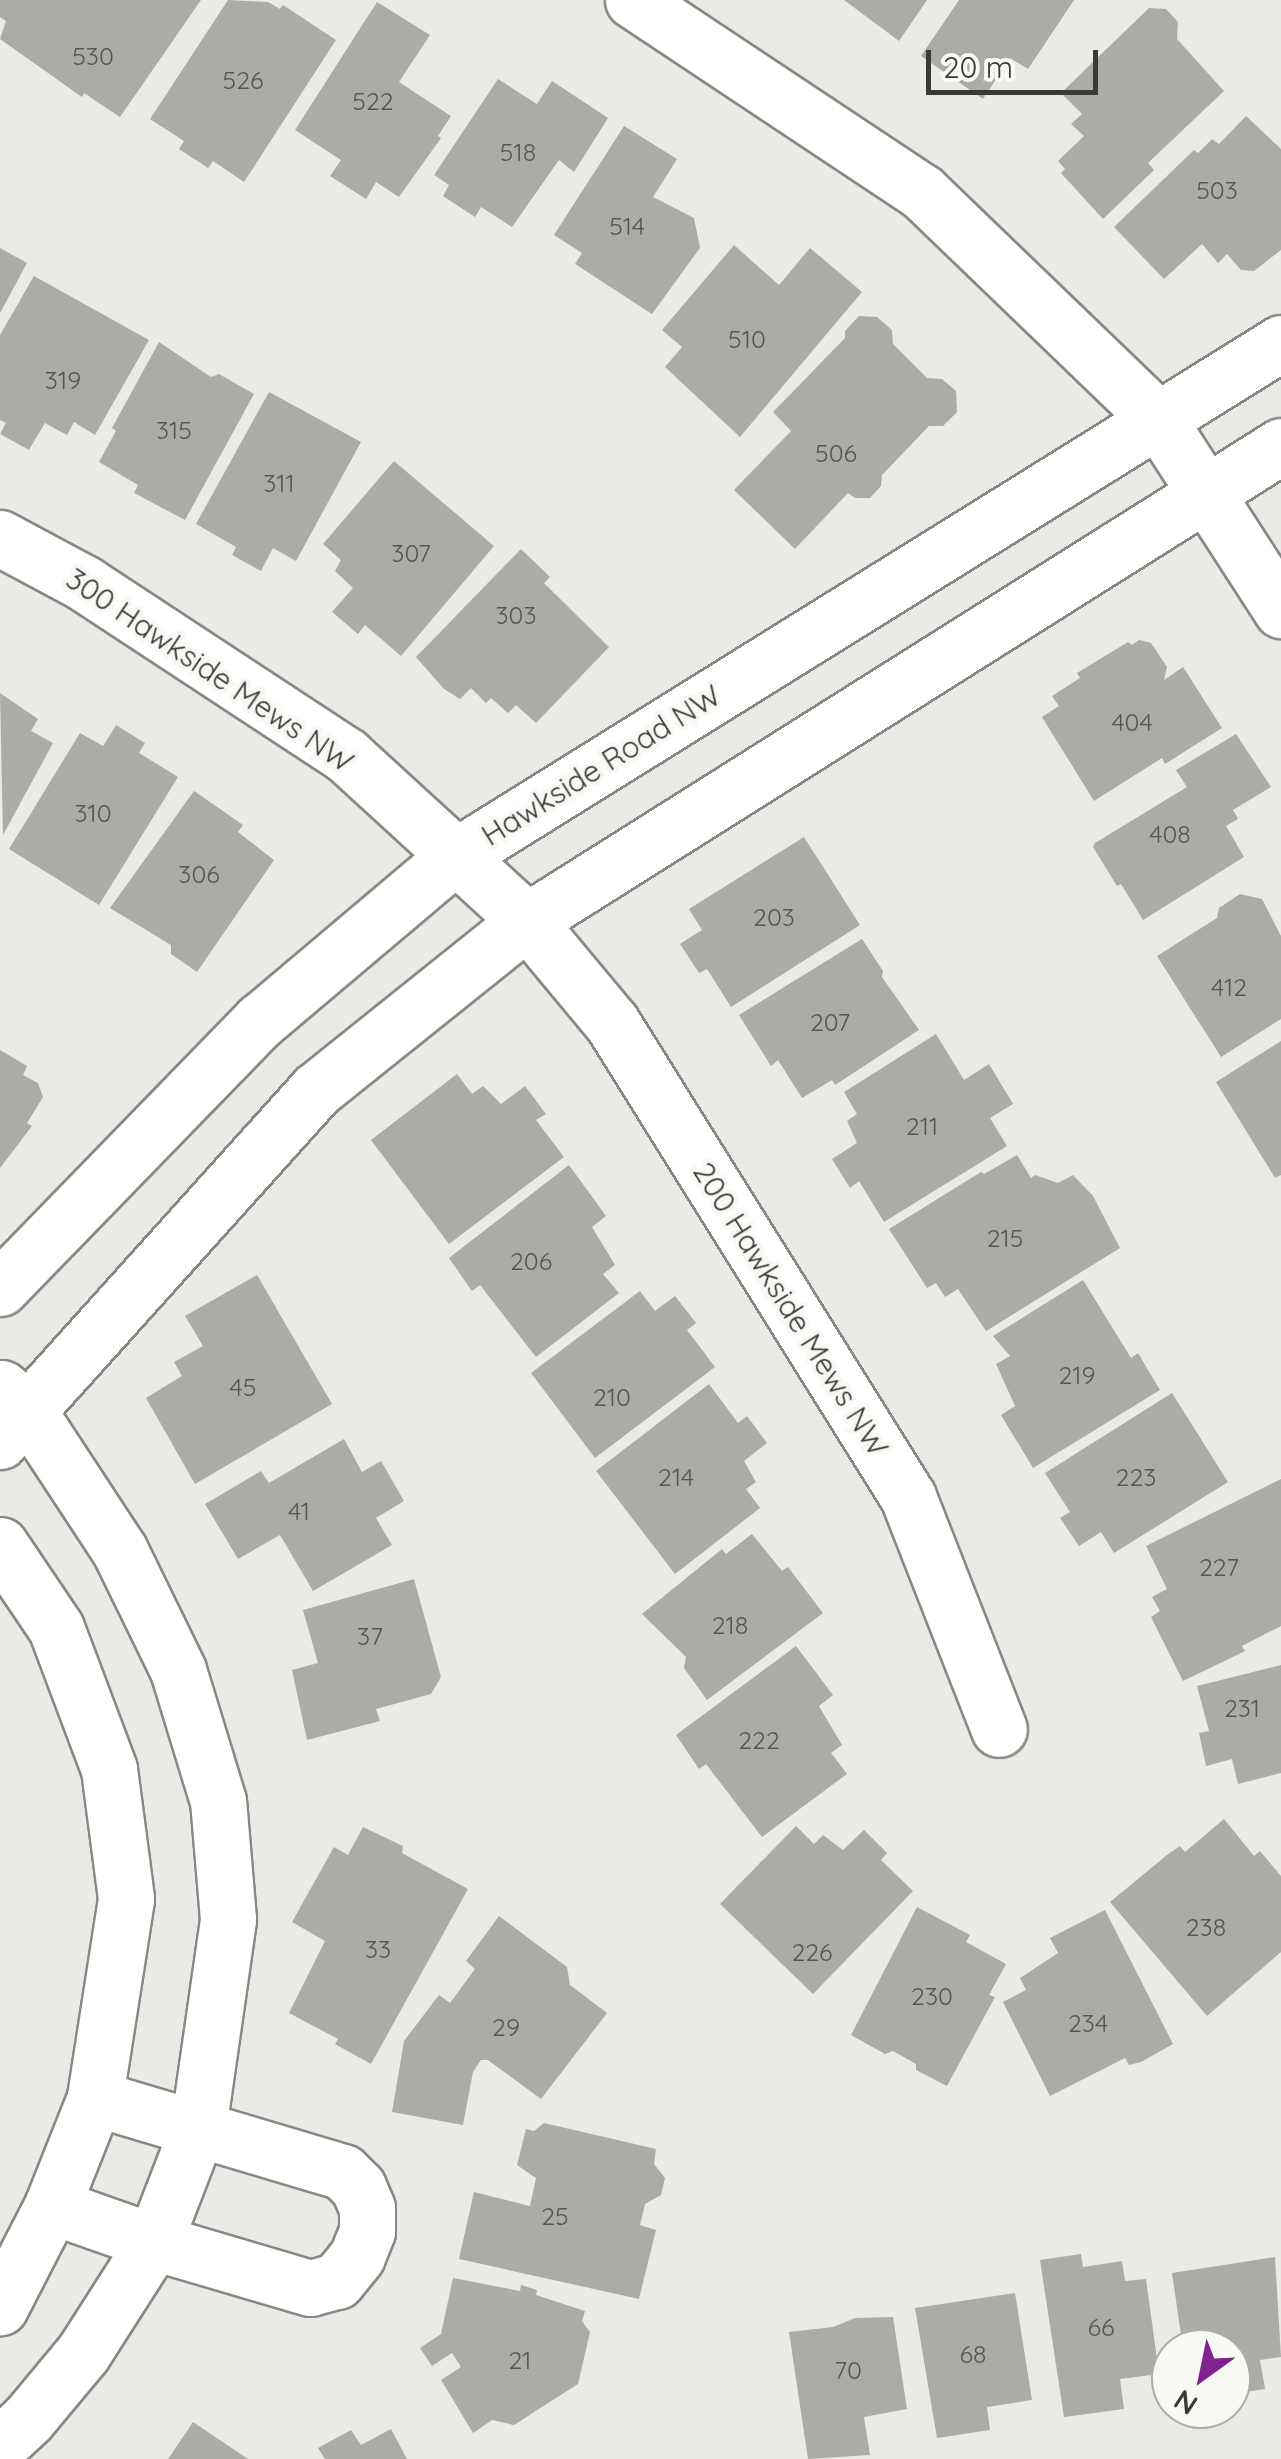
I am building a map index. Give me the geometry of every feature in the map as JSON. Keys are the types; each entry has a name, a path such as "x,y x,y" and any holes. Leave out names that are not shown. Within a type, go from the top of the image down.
{"street":[{"path":"633,0 922,192 1157,418 1281,610"},
{"name":"Hawkside Road NW","path":"0,1288 260,1022 453,858 1281,342"},
{"path":"0,2444 28,2419 83,2353 154,2242 198,2128 228,1919 218,1801 178,1670 120,1551 9,1413 316,1090 526,921 1281,446"},
{"name":"300 Hawkside Mews NW","path":"0,538 84,583 346,756 526,921"},
{"name":"200 Hawkside Mews NW","path":"526,921 612,1023 908,1496 999,1729"},
{"path":"0,1545 56,1628 109,1769 126,1899 95,2098 52,2206 0,2306"},
{"path":"52,2206 154,2242 310,2288 337,2281 357,2256 367,2231 367,2208 358,2187 343,2172 95,2098"}],"building":[{"path":"0,0 201,0 120,117 84,93 82,97 0,39 6,21 0,17"},
{"path":"228,0 268,2 280,9 283,5 336,40 244,182 213,161 208,168 179,149 184,141 150,119"},
{"path":"844,0 927,0 899,41"},
{"path":"959,0 1074,0 1028,69 1010,58 983,99 921,56"},
{"path":"377,2 430,35 399,82 451,116 438,136 441,138 399,197 376,182 366,199 330,176 341,160 295,130"},
{"path":"1149,8 1166,9 1178,22 1177,39 1224,91 1148,163 1154,170 1103,219 1061,173 1065,169 1058,161 1084,136 1071,124 1082,114 1061,93"},
{"path":"498,79 537,104 552,81 608,118 574,172 559,160 512,227 481,207 475,217 443,196 449,185 434,175"},
{"path":"1246,116 1281,149 1281,250 1254,271 1241,270 1227,254 1218,263 1202,244 1164,279 1114,227 1194,150 1198,153 1212,139 1219,144"},
{"path":"624,126 677,159 653,197 694,218 700,248 652,314 575,264 582,253 554,235"},
{"path":"734,245 779,285 810,248 862,292 740,437 665,367 682,347 662,330"},
{"path":"0,248 27,263 0,313"},
{"path":"34,276 149,340 95,435 74,422 67,435 45,423 29,450 0,434 6,423 0,420 0,335"},
{"path":"859,316 877,317 892,330 893,344 927,378 942,379 956,391 957,412 943,426 929,426 882,475 881,486 870,498 855,498 848,493 795,549 734,490 791,431 773,412 845,338 845,331"},
{"path":"159,342 211,377 219,374 254,394 185,520 134,493 138,485 99,462 116,431 112,428"},
{"path":"269,392 361,442 296,561 273,548 261,571 232,555 236,547 196,524"},
{"path":"394,461 494,546 401,656 365,625 358,634 332,612 353,588 335,571 341,560 323,544"},
{"path":"521,549 550,577 544,583 609,647 536,723 516,705 508,713 491,698 486,703 471,688 460,699 444,689 416,657"},
{"path":"1139,640 1151,643 1167,667 1164,680 1183,667 1222,728 1165,764 1162,758 1094,801 1042,717 1059,706 1052,696 1080,678 1077,673 1128,642 1132,645"},
{"path":"0,693 38,719 31,731 53,743 3,835"},
{"path":"116,725 145,743 139,753 178,777 99,905 9,849 80,733 103,746"},
{"path":"1236,734 1271,787 1233,810 1238,819 1226,826 1244,857 1143,920 1121,884 1117,886 1093,847 1095,843 1187,787 1176,770"},
{"path":"194,791 243,825 238,832 274,860 197,972 171,954 171,945 110,908"},
{"path":"804,837 860,925 731,1007 707,969 699,973 680,944 702,930 689,909"},
{"path":"1240,894 1262,899 1281,936 1281,1019 1221,1057 1157,956 1217,918 1219,908"},
{"path":"862,939 883,971 882,977 919,1030 835,1085 832,1080 802,1098 778,1060 771,1066 739,1015"},
{"path":"936,1034 964,1080 989,1064 1013,1104 990,1118 1007,1146 884,1222 859,1181 850,1188 832,1159 857,1143 847,1121 857,1114 844,1092"},
{"path":"1281,1041 1281,1175 1275,1178 1216,1082"},
{"path":"0,1050 27,1066 23,1075 38,1083 43,1097 27,1123 32,1126 0,1168"},
{"path":"457,1074 472,1094 483,1086 501,1104 525,1086 546,1114 536,1120 564,1157 449,1244 371,1140"},
{"path":"1017,1155 1031,1178 1035,1175 1058,1183 1073,1175 1093,1196 1120,1248 986,1331 958,1289 945,1297 936,1283 927,1288 889,1229 981,1172 984,1174"},
{"path":"569,1165 606,1216 592,1227 615,1265 603,1274 619,1293 536,1357 480,1285 472,1291 449,1258"},
{"path":"257,1275 332,1404 195,1484 146,1398 182,1376 174,1362 203,1346 185,1316"},
{"path":"1083,1280 1131,1358 1138,1353 1160,1390 1033,1468 1001,1415 1015,1406 996,1364 1010,1356 993,1336"},
{"path":"640,1291 655,1311 675,1296 696,1323 687,1330 715,1367 595,1458 531,1373"},
{"path":"709,1384 738,1423 747,1416 767,1443 744,1461 756,1482 746,1489 760,1508 675,1574 596,1471"},
{"path":"1172,1393 1228,1482 1114,1553 1101,1532 1079,1546 1060,1518 1070,1512 1045,1473"},
{"path":"344,1439 362,1472 381,1461 404,1501 376,1518 392,1545 313,1591 280,1535 238,1559 205,1504 261,1471 269,1483"},
{"path":"1281,1479 1281,1626 1242,1646 1245,1651 1183,1681 1151,1617 1160,1611 1152,1597 1167,1589 1146,1546"},
{"path":"752,1534 782,1571 788,1567 823,1613 707,1700 684,1668 686,1657 642,1614 722,1549 726,1554"},
{"path":"414,1579 441,1677 431,1694 376,1709 380,1721 307,1740 292,1670 318,1663 303,1610"},
{"path":"796,1646 833,1695 819,1706 842,1745 831,1753 847,1774 762,1837 706,1764 699,1769 676,1735"},
{"path":"1281,1665 1281,1773 1238,1784 1232,1759 1206,1766 1199,1733 1209,1731 1197,1686"},
{"path":"1224,1819 1254,1856 1260,1851 1281,1876 1281,1952 1207,2016 1110,1902 1167,1855 1180,1846 1185,1852"},
{"path":"796,1826 814,1844 823,1835 843,1850 864,1830 887,1853 881,1860 913,1891 813,1994 720,1904"},
{"path":"363,1827 403,1846 402,1853 468,1889 371,2064 335,2044 338,2039 289,2013 325,1941 292,1922 334,1847 348,1855"},
{"path":"917,1907 970,1935 966,1942 1006,1964 989,1995 995,1997 947,2086 916,2070 916,2064 893,2051 885,2054 851,2035"},
{"path":"1105,1910 1173,2044 1141,2062 1129,2065 1125,2058 1050,2096 1003,2002 1026,1990 1020,1978 1058,1953 1050,1938"},
{"path":"499,1916 567,1967 570,1985 607,2013 541,2099 488,2060 481,2060 473,2072 463,2125 392,2112 404,2041 439,1995 450,2003 475,1969 466,1961"},
{"path":"544,2123 656,2149 654,2164 665,2178 661,2195 645,2204 640,2225 656,2230 639,2299 459,2259 474,2192 530,2206 536,2178 517,2165 526,2129 534,2131"},
{"path":"1081,2254 1083,2267 1122,2261 1125,2281 1146,2279 1153,2329 1151,2375 1120,2379 1124,2409 1064,2417 1040,2260"},
{"path":"1275,2257 1281,2357 1260,2360 1265,2389 1251,2391 1251,2329 1180,2329 1172,2273"},
{"path":"453,2278 520,2291 521,2285 537,2290 536,2295 585,2311 582,2321 590,2332 578,2384 514,2425 492,2420 473,2433 441,2380 461,2367 452,2353 432,2366 420,2348 441,2334"},
{"path":"1015,2293 1032,2400 987,2407 990,2430 937,2438 915,2308"},
{"path":"893,2317 907,2409 864,2417 870,2455 808,2459 789,2332 833,2327 855,2318"},
{"path":"193,2422 248,2459 168,2459"},
{"path":"391,2429 407,2459 325,2459 318,2448 351,2430 361,2445"}]}
